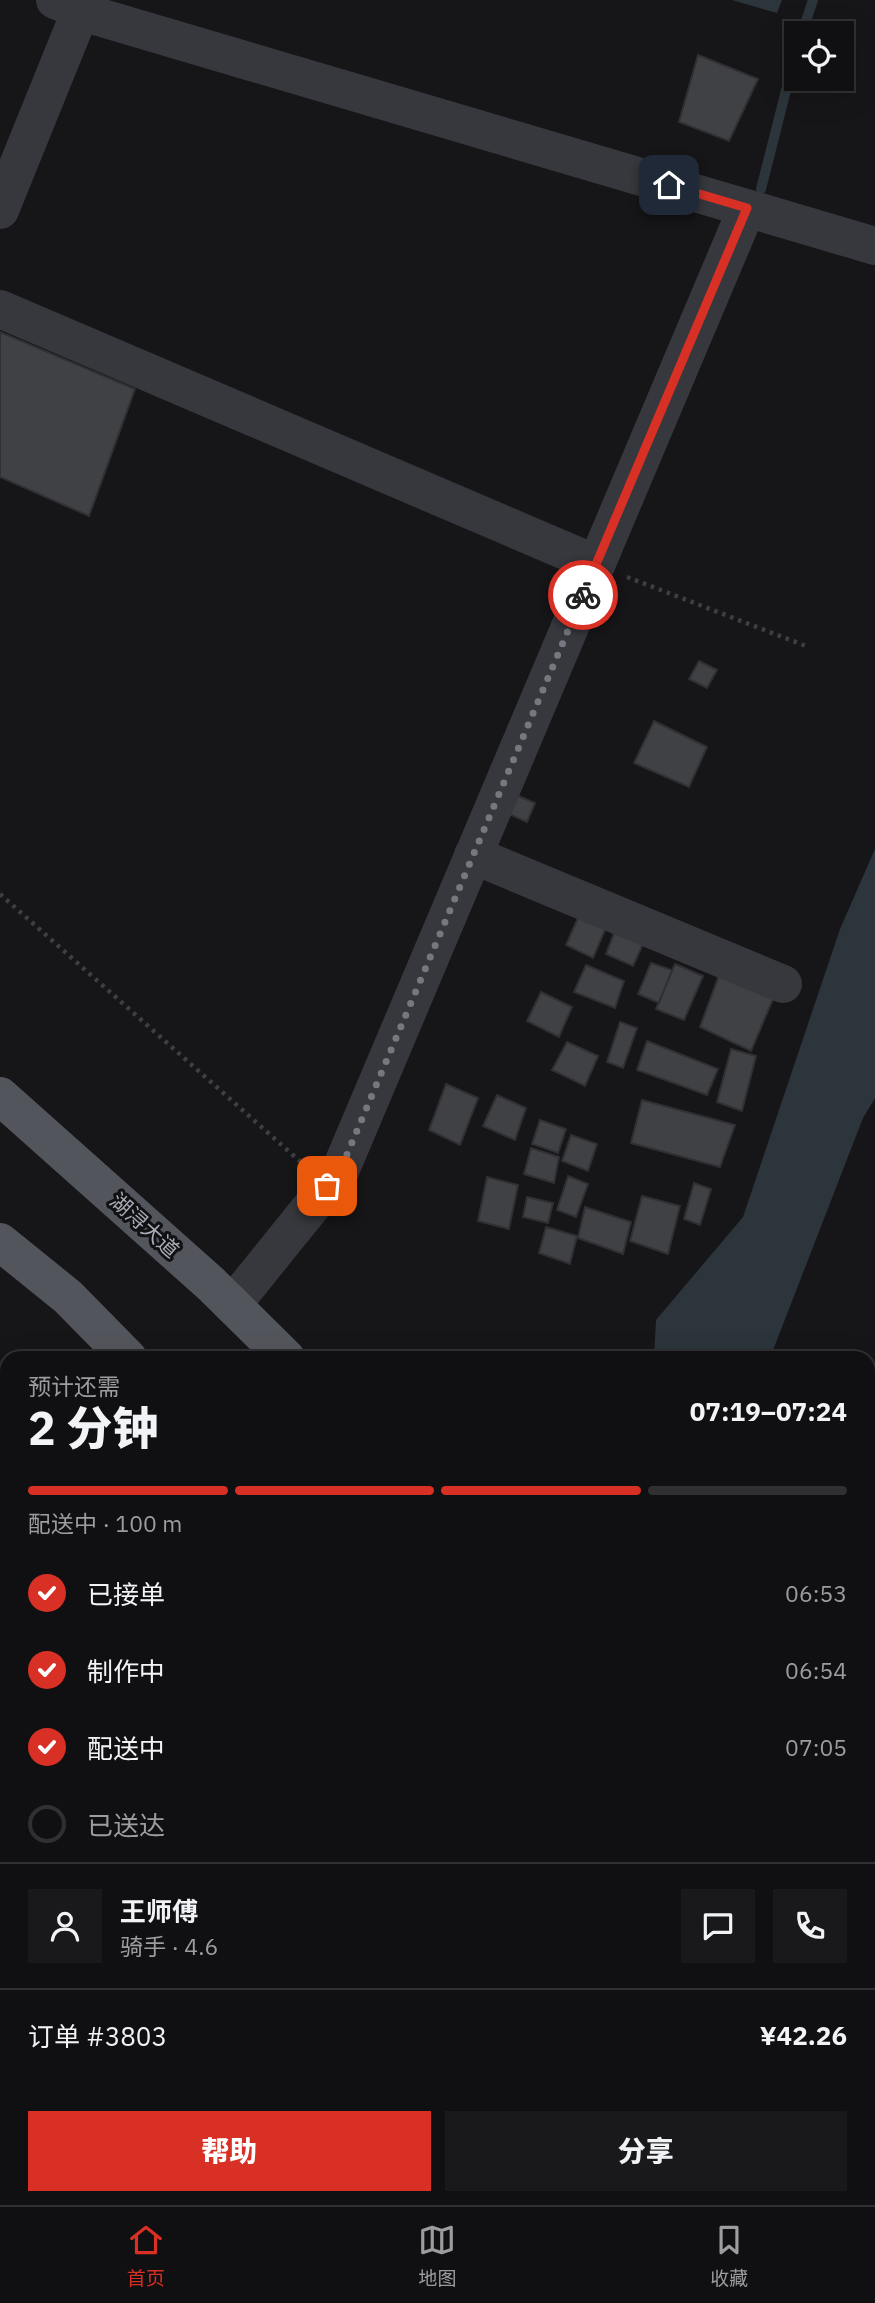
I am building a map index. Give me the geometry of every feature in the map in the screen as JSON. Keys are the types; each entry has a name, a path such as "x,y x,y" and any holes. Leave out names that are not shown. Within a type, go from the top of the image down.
{"main road":[{"name":"湖浔大道","path":"0,1096 232,1305 279,1351"},
{"path":"0,1242 68,1297 121,1351"}],"street":[{"path":"0,211 73,3 875,246"},
{"path":"232,1305 340,1171 747,208"},
{"path":"0,309 596,565"},
{"path":"474,855 783,984"}],"path":[{"path":"596,565 806,646"},
{"path":"0,894 327,1186"}],"shaded area":[{"path":"732,0 782,0 777,13"},
{"path":"875,849 875,1098 863,1118 773,1351 654,1351 656,1320 743,1217 840,929"}],"building":[{"path":"698,55 758,79 729,141 679,122"},
{"path":"0,332 135,389 89,516 0,477"},
{"path":"699,661 717,670 707,688 689,679"},
{"path":"654,721 707,747 689,787 634,763"},
{"path":"507,791 535,803 527,822 500,810"},
{"path":"581,911 608,923 593,958 566,945"},
{"path":"617,926 646,937 633,966 606,954"},
{"path":"651,963 672,970 659,1003 638,994"},
{"path":"675,964 703,976 684,1020 656,1009"},
{"path":"586,965 624,981 615,1008 574,992"},
{"path":"721,970 776,992 751,1051 700,1027"},
{"path":"541,992 572,1007 559,1037 527,1021"},
{"path":"620,1022 637,1028 623,1068 607,1062"},
{"path":"647,1041 718,1069 707,1095 637,1070"},
{"path":"567,1042 598,1056 585,1086 552,1070"},
{"path":"731,1049 756,1056 742,1111 717,1102"},
{"path":"446,1084 478,1098 460,1145 429,1130"},
{"path":"497,1095 526,1108 515,1140 483,1126"},
{"path":"642,1100 735,1125 720,1167 631,1143"},
{"path":"540,1120 566,1129 558,1153 532,1144"},
{"path":"571,1135 597,1144 588,1171 562,1161"},
{"path":"531,1148 559,1157 554,1183 524,1174"},
{"path":"568,1176 588,1184 576,1217 557,1210"},
{"path":"487,1177 518,1185 509,1229 478,1221"},
{"path":"694,1183 711,1189 700,1225 684,1219"},
{"path":"642,1196 680,1206 668,1254 630,1241"},
{"path":"527,1197 553,1203 548,1223 523,1217"},
{"path":"585,1207 631,1222 623,1254 578,1238"},
{"path":"546,1227 577,1236 570,1264 539,1253"}],"waterway":[{"path":"806,21 813,0"},
{"path":"761,189 786,91"}],"way so far":[{"path":"327,1186 340,1171 583,595"}],"route":[{"path":"583,595 747,208 669,185"}]}
